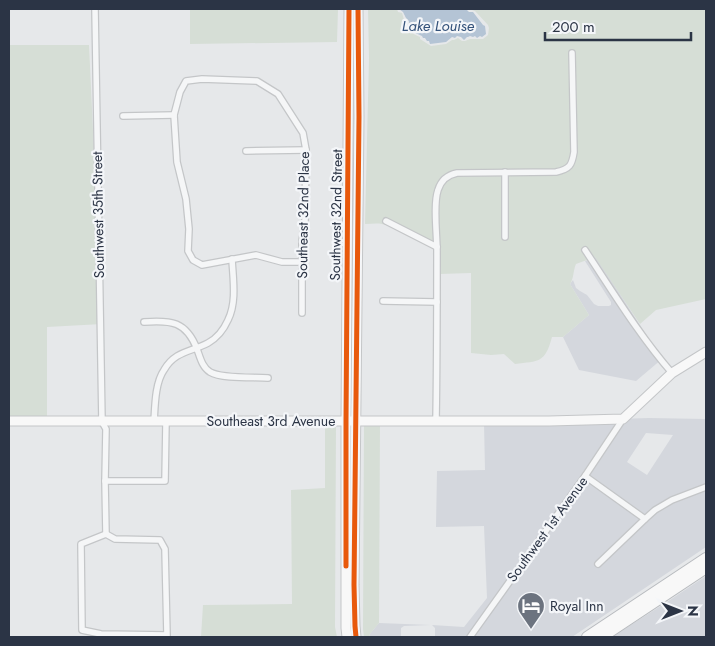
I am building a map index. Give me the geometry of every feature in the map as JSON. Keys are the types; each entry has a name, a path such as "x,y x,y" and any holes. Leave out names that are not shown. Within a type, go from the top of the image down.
{"highway":[{"path":"602,637 628,615 706,558"},
{"path":"586,637 628,615 706,568"}],"main road":[{"name":"Southwest 32nd Street","path":"347,637 346,421 349,9"},
{"name":"Southwest 32nd Street","path":"356,637 354,585 359,117 358,9"},
{"path":"623,419 672,373 706,352"},
{"name":"Southeast 3rd Avenue","path":"9,421 549,421 623,419"}],"street":[{"name":"Southwest 35th Street","path":"95,9 102,422 106,429 106,534"},
{"path":"436,420 438,188 444,178 457,173 556,172 565,170 572,163 574,152 572,54"},
{"name":"Southeast 32nd Place","path":"174,116 180,92 186,81 202,79 256,81 278,94 303,133 306,150 305,221 302,241 302,313"},
{"path":"123,116 174,116 176,162 186,199 188,251 193,260 202,266 256,255 282,262 302,262"},
{"path":"246,151 306,150"},
{"path":"505,172 505,237"},
{"path":"386,221 437,247"},
{"path":"585,250 655,354 672,373"},
{"path":"154,422 159,380 164,369 178,354 210,342 220,334 228,320 233,303 232,260"},
{"path":"383,301 437,302"},
{"path":"144,322 164,320 174,322 187,331 196,347 200,360 210,372 225,376 268,378"},
{"name":"Southwest 1st Avenue","path":"470,637 585,476 623,419"},
{"path":"105,481 165,481 166,422"},
{"path":"585,476 644,519"},
{"path":"598,564 644,519 656,510 672,500 706,487"},
{"path":"106,534 115,539 160,540 165,549 167,636 101,635 83,630 81,544 106,534"}],"shaded area":[{"path":"190,9 338,9 337,42 190,44"},
{"path":"368,9 397,9 398,12 402,13 409,30 431,46 446,44 458,38 462,41 483,39 488,35 488,25 475,11 469,9 706,9 706,299 656,310 640,324 595,257 576,264 570,284 589,315 563,337 552,337 544,356 535,361 515,364 504,354 471,353 471,273 440,274 439,202 441,188 447,180 454,177 562,173 569,171 567,167 556,170 443,175 434,194 434,243 385,218 382,222 416,239 387,225 365,224 369,58"},
{"path":"9,45 89,45 102,324 47,327 47,419 9,418"},
{"path":"596,257 662,359 636,381 579,370 563,337 589,315 570,284 573,280 576,288 587,295 594,304 598,306 611,305 611,302 585,261"},
{"path":"649,418 706,419 706,547 572,637 435,637 435,628 432,625 464,627 487,598 484,526 436,527 437,471 485,470 484,423","holes":["646,433 673,435 647,475 627,462"]},
{"path":"380,423 379,623 369,635 372,637 364,637 364,424"},
{"path":"336,425 335,627 337,637 201,637 203,605 292,604 291,490 325,488 325,427"},
{"path":"706,576 706,637 612,637 667,602"},
{"path":"379,623 431,625 404,626 401,628 401,637 372,637 369,635"}],"water":[{"name":"Lake Louise","path":"399,9 466,9 469,12 473,12 485,26 486,34 477,38 470,36 464,40 457,36 455,38 452,37 446,42 430,44 422,36 409,30 409,21"}],"cycle path":[{"path":"346,566 349,9"},
{"path":"356,637 354,585 359,117 358,9"}],"place":[{"name":"Royal Inn","path":"531,630"}]}
